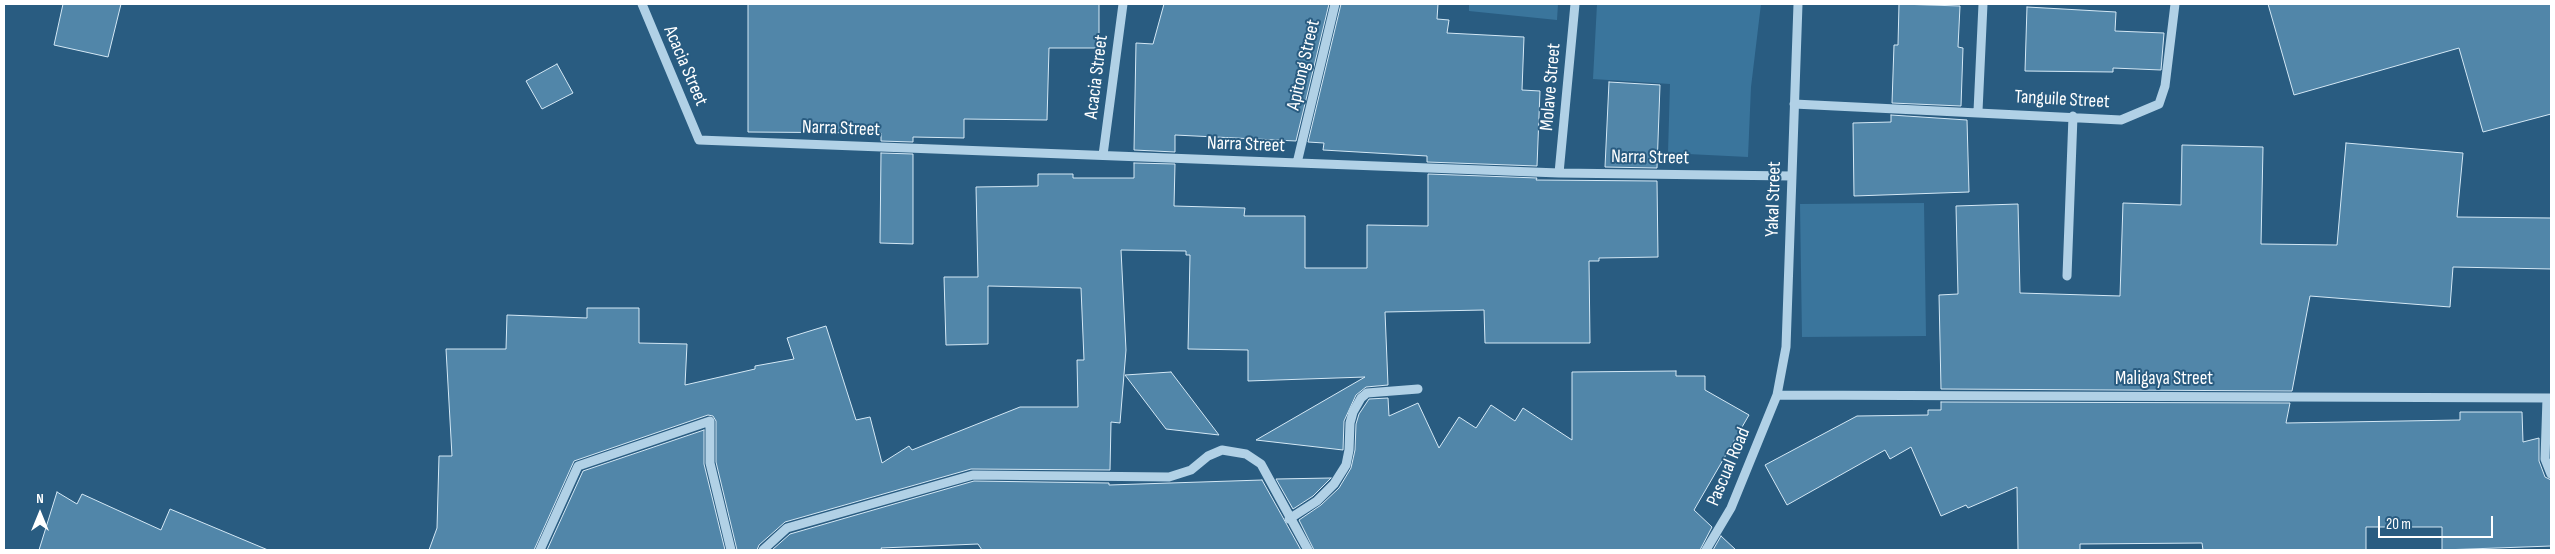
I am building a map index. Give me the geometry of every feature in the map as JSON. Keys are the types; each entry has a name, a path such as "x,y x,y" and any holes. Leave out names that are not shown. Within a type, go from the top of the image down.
{"street":[{"name":"Acacia Street","path":"642,4 699,140"},
{"name":"Acacia Street","path":"1103,155 1123,4"},
{"name":"Apitong Street","path":"1297,163 1335,4"},
{"name":"Molave Street","path":"1559,173 1574,4"},
{"name":"Yakal Street","path":"1777,395 1786,346 1798,4"},
{"path":"1978,111 1983,4"},
{"name":"Tanguile Street","path":"1794,104 1978,111 2121,120 2159,104 2165,86 2175,4"},
{"path":"2067,276 2073,116"},
{"name":"Narra Street","path":"699,140 1559,173 1792,176"},
{"path":"1289,519 1317,501 1334,484 1346,465 1352,412 1361,398 1367,393 1418,389"},
{"name":"Maligaya Street","path":"1777,395 2549,398"},
{"name":"Pascual Road","path":"1706,550 1731,508 1777,395"},
{"path":"2549,398 2545,459 2551,474"},
{"path":"540,550 578,466 710,421 710,463 731,550"},
{"path":"764,550 787,528 973,475 1169,476 1191,470 1208,456 1222,450 1246,454 1261,464 1289,519 1308,550"}],"shaded area":[{"path":"1469,4 1558,4 1557,20 1469,11"},
{"path":"1597,4 1761,4 1751,87 1748,157 1668,153 1670,84 1593,79"},
{"path":"1924,203 1926,336 1802,337 1800,204"}],"building":[{"path":"63,4 121,4 108,57 54,45"},
{"path":"748,4 1099,4 1099,48 1049,48 1047,120 964,119 964,138 913,137 913,142 881,141 881,133 748,132"},
{"path":"1164,4 1329,4 1296,141 1175,135 1175,152 1134,150 1136,43 1153,44"},
{"path":"1341,4 1438,4 1437,19 1449,20 1447,33 1524,37 1522,90 1540,91 1537,166 1427,162 1427,156 1323,150 1324,143 1308,142"},
{"path":"1899,4 1960,6 1958,47 1963,48 1961,106 1892,103 1894,45 1898,45"},
{"path":"2268,4 2551,4 2551,114 2483,132 2459,48 2294,95"},
{"path":"2027,7 2116,12 2115,31 2164,33 2161,70 2113,68 2113,72 2025,71"},
{"path":"557,64 573,93 542,109 526,81"},
{"path":"1609,82 1660,85 1657,168 1605,167"},
{"path":"1891,115 1967,120 1969,192 1854,196 1853,123 1891,122"},
{"path":"2346,143 2463,153 2457,217 2551,218 2551,269 2453,267 2450,307 2310,296 2292,391 1941,389 1939,295 1958,294 1956,206 2018,204 2020,293 2120,296 2123,203 2181,205 2182,145 2263,147 2261,244 2337,245"},
{"path":"881,153 913,154 913,244 880,243"},
{"path":"1134,163 1175,164 1174,206 1245,208 1244,216 1305,216 1305,268 1367,268 1367,225 1428,226 1428,174 1537,178 1536,180 1657,181 1658,257 1599,258 1599,261 1589,261 1590,343 1485,343 1484,310 1385,312 1388,385 1366,387 1356,395 1344,421 1343,450 1256,440 1365,377 1248,381 1248,350 1188,349 1190,255 1186,255 1186,251 1121,250 1126,350 1120,423 1111,422 1110,470 971,469 785,522 759,545 757,550 737,550 716,462 716,421 713,416 708,415 574,461 534,550 429,550 437,528 439,456 452,456 446,349 506,349 507,315 587,318 587,308 639,308 639,343 687,344 685,385 755,369 755,366 794,359 787,338 826,326 856,420 870,417 882,463 909,446 912,450 1020,407 1078,407 1077,360 1084,360 1081,288 988,286 988,344 946,345 944,277 978,277 976,187 1038,186 1038,174 1073,174 1073,178 1134,178"},
{"path":"1676,371 1676,376 1705,376 1705,390 1749,415 1694,510 1712,527 1700,550 1314,550 1299,520 1321,505 1339,488 1351,468 1355,450 1356,424 1359,414 1369,399 1388,398 1389,416 1418,403 1439,448 1459,417 1476,428 1491,405 1515,421 1523,408 1572,440 1572,372"},
{"path":"1171,372 1219,435 1166,429 1125,375"},
{"path":"1941,402 2290,403 2286,423 2460,420 2460,412 2522,412 2523,442 2539,438 2539,461 2545,477 2551,480 2551,546 2442,550 2442,527 2366,527 2366,550 2203,550 2202,543 2080,544 2080,550 2018,550 2017,487 1968,508 1966,505 1941,516 1911,447 1890,459 1885,450 1787,505 1765,465 1857,416 1928,415 1928,410 1941,410"},
{"path":"704,430 704,464 725,550 547,550 583,471"},
{"path":"1331,478 1313,496 1293,509 1276,479"},
{"path":"1262,480 1301,550 982,550 978,544 881,548 882,550 772,550 790,534 974,481 1109,483 1109,485"},
{"path":"57,492 77,504 82,494 161,530 170,509 268,550 39,550"},
{"path":"1721,536 1736,550 1713,550"}]}
